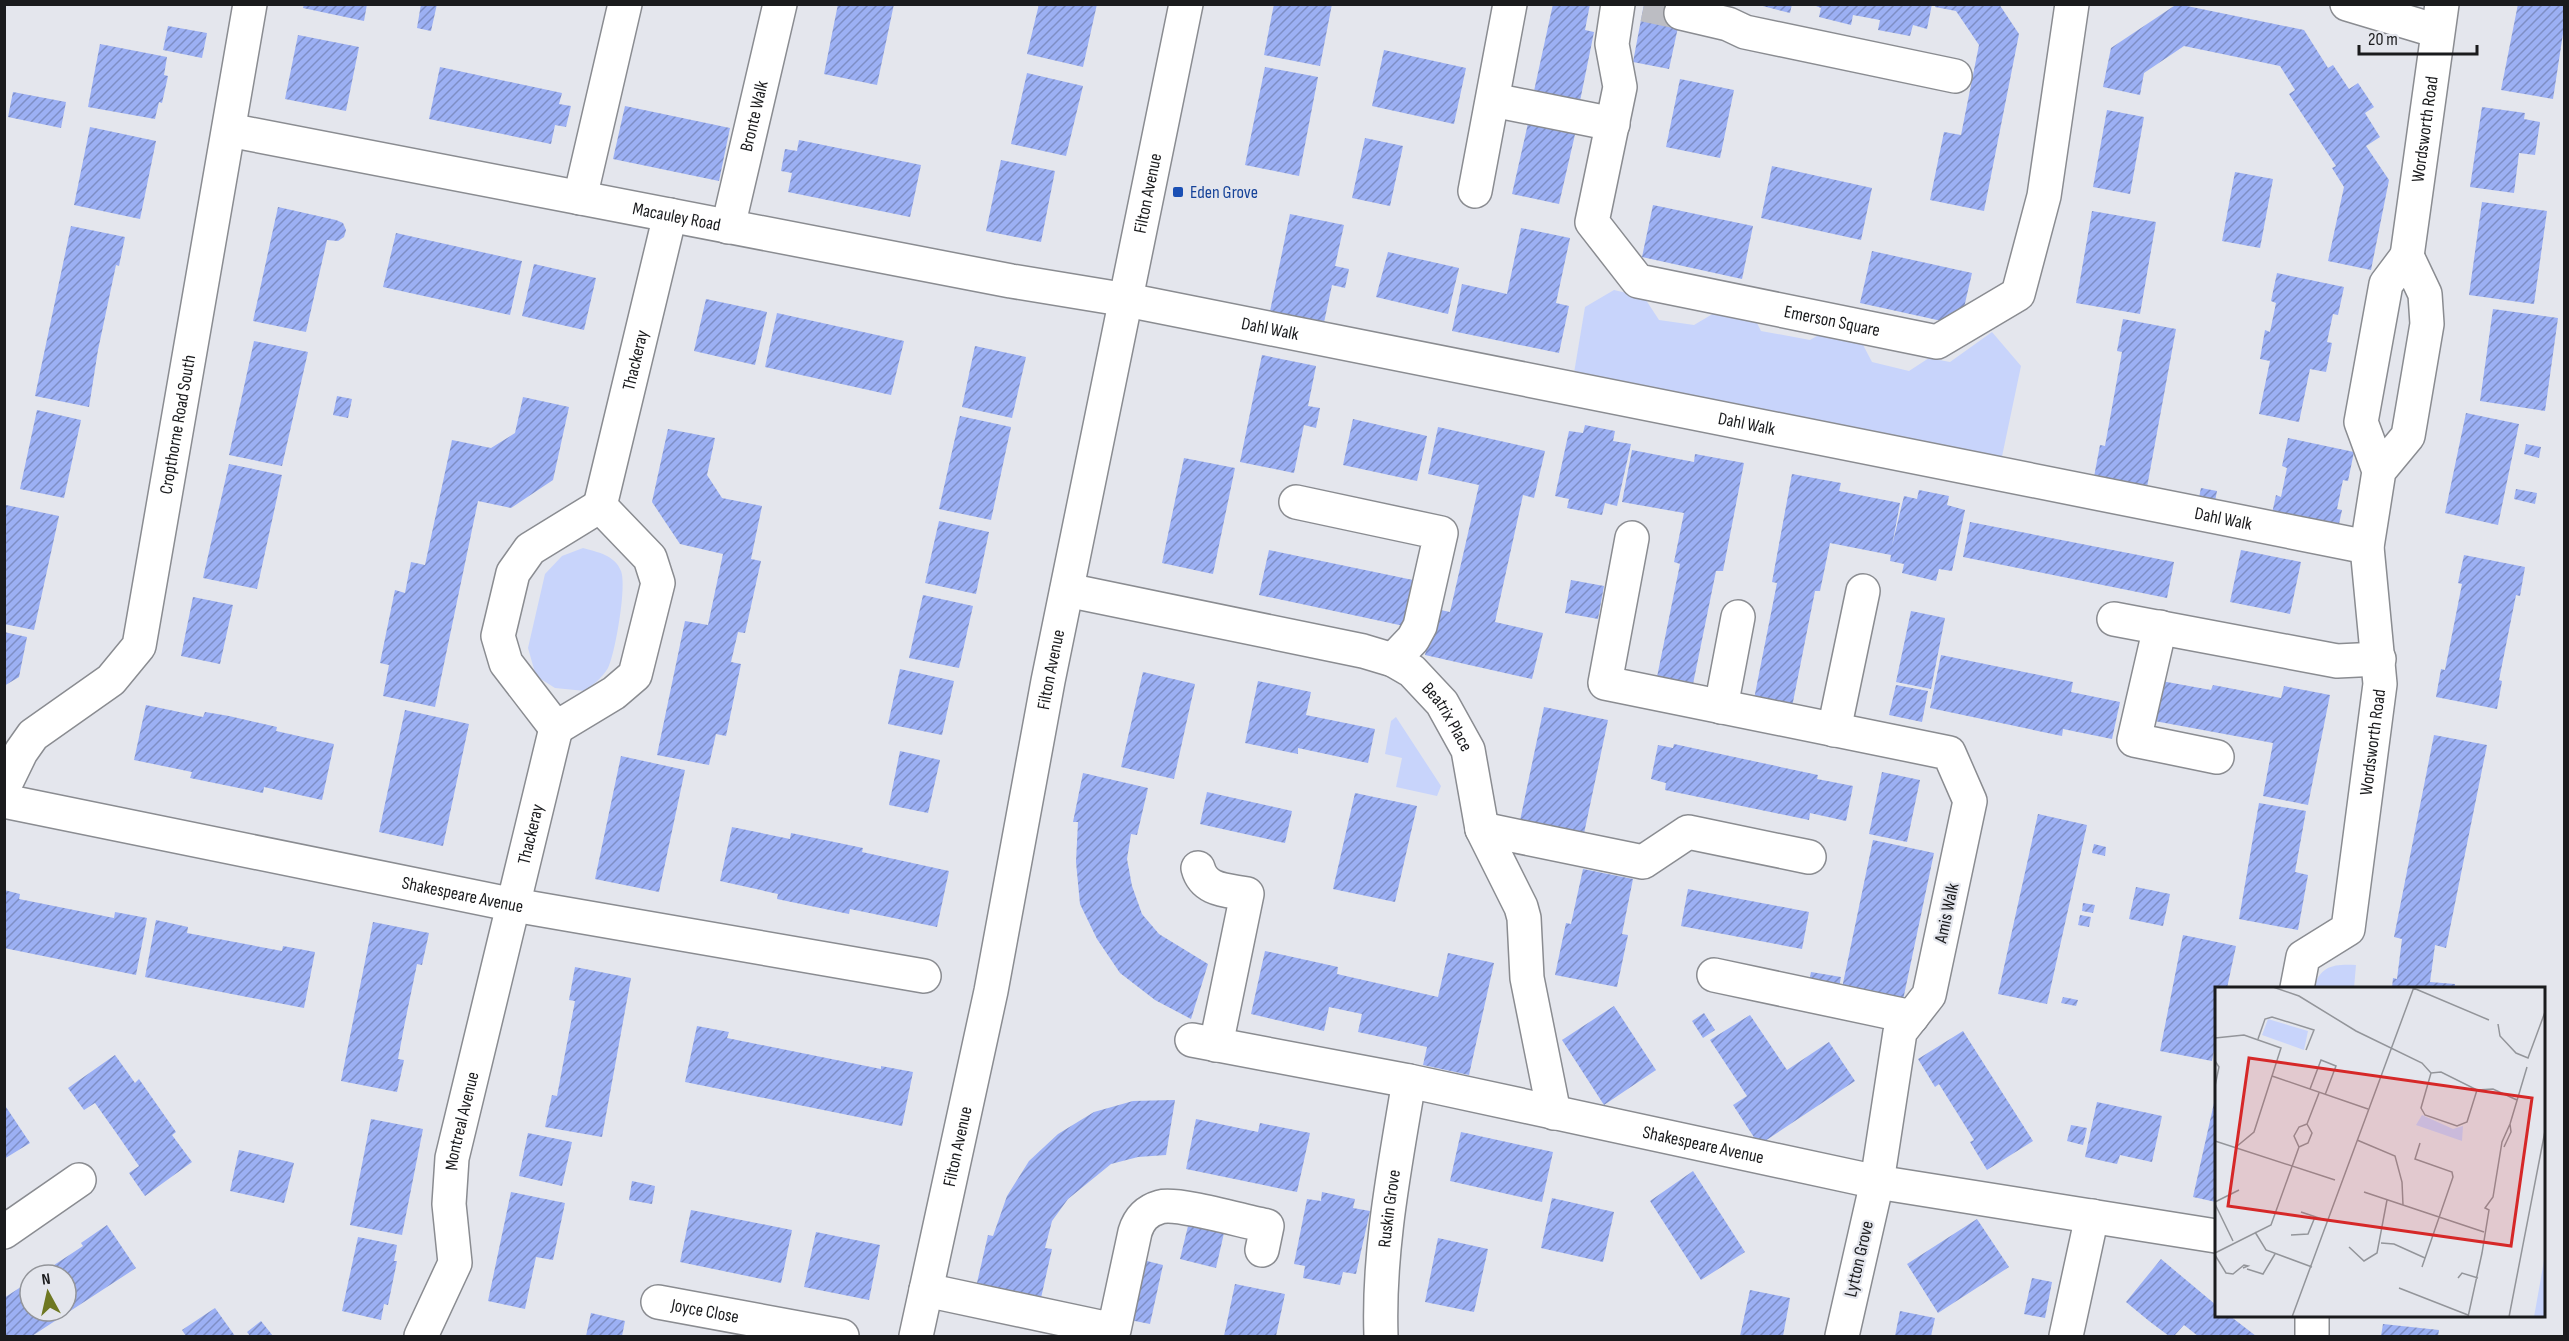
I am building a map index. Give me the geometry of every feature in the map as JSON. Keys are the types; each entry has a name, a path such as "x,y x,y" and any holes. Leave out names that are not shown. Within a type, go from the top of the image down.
{"street":[{"name":"Cropthorne Road South","path":"4,787 21,752 33,735 111,680 139,646 250,4"},
{"path":"580,198 625,4"},
{"name":"Bronte Walk","path":"729,226 780,4"},
{"name":"Filton Avenue","path":"916,1336 992,992 1067,590 1186,4"},
{"path":"1475,191 1510,4"},
{"name":"Emerson Square","path":"1618,4 1612,45 1620,87 1592,222 1638,280 1937,342 2018,294 2044,195 2072,4"},
{"path":"2347,4 2440,18"},
{"path":"1681,13 1728,24 1745,32 1955,75"},
{"name":"Wordsworth Road","path":"2297,987 2303,957 2348,929 2376,720 2379,658 2370,601 2367,547 2379,471 2361,422 2386,284 2407,256 2440,18"},
{"path":"1493,100 1613,124"},
{"name":"Macauley Road","path":"229,130 1127,300"},
{"name":"Thackeray","path":"600,506 670,215"},
{"path":"2379,471 2408,436 2427,324 2425,294 2407,256"},
{"name":"Dahl Walk","path":"1127,300 2367,547"},
{"path":"1296,502 1441,533 1420,626 1413,639 1393,660"},
{"path":"600,506 650,558 658,583 635,675 614,693 556,728 506,663 498,636 513,573 530,549 600,506"},
{"name":"Amis Walk","path":"1632,538 1605,683 1948,753 1970,801 1929,996 1900,1032 1877,1182"},
{"name":"Beatrix Place","path":"1067,590 1363,651 1393,660 1412,671 1425,684 1454,721 1468,750 1482,829 1521,907 1527,978 1554,1113"},
{"path":"1834,730 1863,591"},
{"path":"1721,707 1738,617"},
{"path":"2114,619 2337,660 2379,658"},
{"path":"2160,627 2134,740 2217,757"},
{"name":"Thackeray","path":"514,905 556,728"},
{"name":"Shakespeare Avenue","path":"4,801 514,905 924,976"},
{"path":"1482,829 1642,862 1688,832 1809,857"},
{"name":"Shakespeare Avenue","path":"1198,868 1202,879 1208,885 1247,894 1204,1043 1409,1081 1877,1182 2215,1236"},
{"name":"Montreal Avenue","path":"422,1336 455,1263 449,1204 453,1158 514,905"},
{"path":"1714,975 1912,1017"},
{"name":"Ruskin Grove","path":"1381,1336 1384,1239 1409,1081"},
{"path":"4,1232 79,1180"},
{"name":"Lytton Grove","path":"1842,1336 1877,1182"},
{"path":"926,1290 1122,1333 1135,1232 1140,1219 1147,1213 1171,1206 1267,1226 1262,1250"},
{"path":"2066,1336 2092,1216"},
{"name":"Joyce Close","path":"658,1302 787,1331 842,1336"},
{"path":"2312,1317 2312,1336"}],"shaded area":[{"path":"1614,290 1644,297 1659,320 1694,325 1716,312 1756,321 1761,331 1810,340 1822,333 1861,341 1872,362 1909,371 1929,358 1950,362 1992,332 2021,366 2000,466 1573,379 1585,307"},
{"path":"583,548 605,555 614,561 621,571 622,579 617,635 611,660 603,675 585,691 555,688 536,676 528,648 545,574 562,556"},
{"path":"1396,717 1441,786 1437,796 1396,787 1402,758 1385,754 1391,721"},
{"path":"2341,965 2356,965 2354,987 2314,987 2324,970"}],"building":[{"path":"304,4 367,4 364,21 303,8"},
{"path":"421,4 437,4 431,31 417,28"},
{"path":"838,4 894,4 877,85 824,74"},
{"path":"1039,4 1097,4 1083,67 1027,54"},
{"path":"1274,4 1332,4 1320,66 1264,55"},
{"path":"1553,4 1590,4 1585,30 1594,32 1580,101 1534,91"},
{"path":"1644,4 1683,4 1669,69 1633,62"},
{"path":"1755,4 1792,4 1790,13"},
{"path":"1811,4 1932,4 1927,29 1913,25 1910,36 1878,30 1880,20 1853,15 1851,25 1819,17 1821,8"},
{"path":"1935,4 1999,4 2019,34 1984,211 1930,200 1944,132 1961,135 1979,45 1956,11 1935,7"},
{"path":"2177,4 2304,30 2328,68 2333,65 2349,89 2358,83 2374,107 2365,113 2380,137 2366,146 2389,180 2371,270 2328,261 2344,187 2332,168 2336,166 2289,94 2295,90 2280,66 2184,46 2144,73 2140,95 2103,87 2111,48"},
{"path":"2518,4 2564,4 2564,27 2553,99 2501,90"},
{"path":"168,26 207,33 202,58 163,50"},
{"path":"298,35 359,47 346,111 285,99"},
{"path":"100,44 167,57 164,75 168,76 162,103 159,102 155,119 88,107"},
{"path":"1384,50 1466,68 1454,124 1372,106"},
{"path":"440,67 562,93 559,104 571,106 566,127 555,125 551,144 429,119"},
{"path":"1265,67 1318,77 1299,176 1245,165"},
{"path":"1027,73 1083,86 1066,156 1011,144"},
{"path":"1680,79 1734,90 1720,158 1666,147"},
{"path":"13,92 66,102 61,128 8,117"},
{"path":"625,106 730,128 719,181 613,159"},
{"path":"2482,107 2525,113 2524,119 2540,122 2535,155 2519,153 2514,193 2470,187"},
{"path":"2107,110 2144,117 2130,194 2093,187"},
{"path":"1529,119 1576,130 1559,204 1512,194"},
{"path":"90,127 156,141 140,219 74,205"},
{"path":"1365,138 1403,146 1390,206 1352,198"},
{"path":"799,140 921,165 910,217 788,192 792,173 781,171 785,149 797,151"},
{"path":"1001,160 1055,171 1041,242 986,231"},
{"path":"1772,166 1872,188 1861,240 1761,218"},
{"path":"2235,172 2273,179 2260,248 2222,241"},
{"path":"2482,202 2547,211 2534,304 2469,295"},
{"path":"1653,205 1753,226 1742,279 1642,257"},
{"path":"278,207 336,220 343,223 346,230 344,237 338,241 327,240 306,332 253,321"},
{"path":"2092,211 2156,222 2140,314 2076,303"},
{"path":"1290,214 1344,225 1335,266 1349,269 1345,288 1332,285 1322,332 1268,321"},
{"path":"71,226 125,237 119,266 116,265 98,350 89,407 35,396"},
{"path":"1521,228 1570,238 1556,303 1569,306 1559,353 1452,331 1462,284 1507,294"},
{"path":"396,233 522,261 510,315 383,287"},
{"path":"1872,251 1972,273 1960,325 1860,303"},
{"path":"1388,252 1459,268 1448,314 1376,297"},
{"path":"534,264 596,278 584,330 522,316"},
{"path":"2277,273 2344,287 2338,315 2333,314 2327,342 2332,343 2326,372 2310,369 2299,422 2259,414 2270,361 2260,359 2265,330 2270,332 2276,303 2271,301"},
{"path":"706,299 767,312 755,365 694,351"},
{"path":"2493,309 2558,318 2545,411 2480,401"},
{"path":"777,313 904,341 891,395 765,367"},
{"path":"2123,319 2176,329 2147,487 2094,477 2100,445 2105,446 2122,352 2117,351"},
{"path":"254,341 308,352 282,466 229,455"},
{"path":"975,346 1026,357 1012,418 962,407"},
{"path":"1262,355 1316,366 1308,406 1320,408 1316,428 1304,425 1294,473 1240,462"},
{"path":"337,396 352,399 348,418 333,415"},
{"path":"523,397 569,407 553,480 511,508 478,501 435,707 383,696 389,665 380,663 395,590 405,593 411,562 425,565 452,440 491,448 515,433"},
{"path":"37,410 81,420 64,498 20,489"},
{"path":"2466,413 2519,424 2498,525 2445,513"},
{"path":"960,416 1011,427 991,520 939,509"},
{"path":"1353,419 1427,436 1417,481 1343,465"},
{"path":"1585,425 1615,431 1613,441 1631,444 1617,506 1605,503 1602,515 1567,508 1569,499 1555,496 1569,431 1583,433"},
{"path":"1438,427 1545,451 1534,498 1523,495 1495,622 1543,633 1532,679 1425,655 1436,609 1450,612 1479,485 1428,474"},
{"path":"668,429 715,438 707,475 722,498 762,506 751,559 761,561 745,633 738,632 731,662 741,664 726,736 716,734 709,765 657,755 685,621 708,625 723,554 680,544 652,502"},
{"path":"2288,438 2354,452 2348,481 2343,480 2337,509 2342,510 2336,538 2270,523 2276,495 2281,497 2287,468 2282,466"},
{"path":"2526,444 2541,447 2539,458 2524,454"},
{"path":"1632,450 1694,462 1695,454 1744,463 1723,571 1716,571 1693,684 1657,677 1680,564 1674,562 1684,513 1622,502"},
{"path":"1184,458 1235,468 1213,574 1162,563"},
{"path":"229,464 282,475 257,589 203,578"},
{"path":"1792,474 1841,483 1839,491 1900,503 1892,546 1904,496 1917,499 1919,490 1949,496 1947,505 1965,510 1952,571 1939,569 1936,581 1902,573 1904,564 1890,561 1891,555 1830,543 1820,591 1815,591 1792,707 1754,699 1777,583 1772,582"},
{"path":"2201,488 2217,491 2214,506 2198,502"},
{"path":"2516,489 2537,493 2535,504 2514,499"},
{"path":"6,505 59,516 34,630 4,624"},
{"path":"939,521 989,532 976,594 925,583"},
{"path":"1970,522 2174,562 2167,598 1963,557"},
{"path":"1269,550 1413,580 1404,626 1259,595"},
{"path":"2241,550 2301,562 2290,614 2230,602"},
{"path":"2464,555 2525,567 2520,596 2516,595 2499,680 2502,681 2497,709 2436,697 2441,669 2445,670 2462,584 2458,583"},
{"path":"1571,580 1604,586 1598,619 1565,613"},
{"path":"923,595 973,606 959,668 909,658"},
{"path":"193,597 233,605 220,664 181,656"},
{"path":"1911,611 1945,618 1931,689 1896,682"},
{"path":"4,632 27,637 19,677 4,686"},
{"path":"1941,655 2073,682 2071,692 2120,702 2112,739 2063,729 2062,736 1930,708"},
{"path":"900,669 954,681 942,735 888,724"},
{"path":"1143,672 1195,684 1174,779 1121,767"},
{"path":"2156,680 2211,690 2213,685 2281,698 2284,686 2330,695 2308,805 2263,796 2273,743 2149,720"},
{"path":"1258,681 1311,692 1306,715 1375,729 1368,763 1298,748 1298,754 1245,743"},
{"path":"1896,685 1928,691 1922,722 1889,715"},
{"path":"146,705 203,717 205,712 229,716 277,727 276,731 334,744 322,800 264,787 263,793 190,778 192,772 134,760"},
{"path":"1544,707 1608,720 1582,843 1518,830"},
{"path":"405,710 469,724 443,846 379,832"},
{"path":"2434,735 2487,745 2446,948 2435,945 2430,982 2455,984 2455,987 2392,987 2393,978 2397,979 2402,939 2394,937"},
{"path":"1674,744 1818,775 1817,779 1853,786 1846,821 1810,813 1809,820 1665,790 1666,783 1651,779 1658,745 1673,748"},
{"path":"900,751 940,760 928,813 889,805"},
{"path":"621,756 685,770 659,892 595,879"},
{"path":"1882,772 1920,780 1907,842 1869,834"},
{"path":"1083,773 1148,788 1137,835 1131,834 1127,859 1132,886 1142,914 1159,934 1208,964 1191,1019 1155,1000 1120,973 1097,939 1080,904 1076,862 1078,822 1073,822"},
{"path":"1207,792 1292,811 1285,843 1200,824"},
{"path":"1355,793 1417,806 1395,902 1333,889"},
{"path":"2259,803 2306,811 2295,872 2308,875 2298,930 2239,919"},
{"path":"2038,814 2087,825 2047,1004 1998,994"},
{"path":"732,827 790,839 791,833 863,848 862,852 949,871 937,927 850,909 849,914 777,899 778,894 720,881"},
{"path":"1873,840 1934,853 1903,1000 1842,988"},
{"path":"2094,844 2106,847 2105,856 2092,853"},
{"path":"1583,869 1633,879 1622,934 1628,935 1617,987 1555,975 1566,923 1571,924"},
{"path":"2136,887 2170,894 2163,926 2129,919"},
{"path":"1688,889 1809,912 1802,949 1681,926"},
{"path":"4,890 20,894 19,899 114,918 115,912 147,918 136,975 4,948"},
{"path":"2083,903 2095,905 2093,913 2082,911"},
{"path":"2080,915 2091,917 2089,927 2078,925"},
{"path":"156,920 188,927 187,933 282,951 283,946 315,952 304,1008 145,977"},
{"path":"373,922 429,933 422,965 417,964 404,1027 398,1059 404,1060 397,1092 341,1081"},
{"path":"2183,935 2236,946 2227,987 2215,987 2215,1045 2212,1061 2160,1051"},
{"path":"1265,951 1338,967 1337,974 1438,997 1448,953 1494,963 1469,1075 1423,1065 1427,1047 1358,1032 1362,1014 1329,1007 1324,1031 1251,1014"},
{"path":"575,967 631,978 602,1137 545,1127 552,1095 557,1096 575,1001 569,1000"},
{"path":"1811,972 1841,977 1837,998 1807,991"},
{"path":"2063,997 2078,1000 2076,1006 2061,1003"},
{"path":"1614,1006 1656,1070 1604,1105 1562,1040"},
{"path":"1704,1013 1715,1030 1703,1038 1692,1021"},
{"path":"1750,1015 1787,1070 1829,1042 1855,1081 1759,1145 1733,1105 1747,1096 1710,1040"},
{"path":"697,1026 729,1032 727,1038 881,1069 881,1066 913,1072 902,1126 685,1082"},
{"path":"1963,1031 2033,1141 1987,1170 1970,1142 1974,1140 1939,1084 1935,1087 1918,1059"},
{"path":"115,1055 135,1083 139,1079 176,1132 172,1135 192,1162 145,1196 129,1173 139,1166 95,1103 84,1110 68,1088"},
{"path":"2215,1098 2215,1202 2193,1197"},
{"path":"1175,1100 1166,1155 1138,1157 1111,1164 1068,1199 1052,1221 1045,1248 1052,1249 1041,1298 977,1283 988,1235 993,1236 1007,1196 1029,1161 1058,1134 1094,1112 1133,1101"},
{"path":"2097,1102 2162,1116 2152,1162 2120,1155 2117,1164 2085,1157"},
{"path":"4,1104 30,1143 4,1159"},
{"path":"371,1119 423,1129 402,1235 350,1225"},
{"path":"1196,1119 1258,1132 1260,1123 1310,1133 1297,1192 1186,1169"},
{"path":"2071,1125 2087,1128 2083,1145 2067,1141"},
{"path":"1461,1132 1553,1152 1542,1202 1450,1181"},
{"path":"528,1133 572,1142 562,1186 519,1176"},
{"path":"239,1150 294,1163 284,1203 230,1191"},
{"path":"1693,1171 1745,1252 1701,1280 1650,1201"},
{"path":"632,1181 655,1186 652,1204 629,1200"},
{"path":"511,1192 565,1203 553,1260 536,1257 525,1309 488,1301"},
{"path":"1322,1192 1355,1199 1353,1208 1370,1211 1356,1274 1343,1272 1340,1285 1303,1278 1305,1266 1294,1264 1307,1199 1321,1201"},
{"path":"1552,1198 1614,1212 1603,1262 1541,1248"},
{"path":"691,1210 792,1230 781,1283 680,1262"},
{"path":"1977,1219 2009,1267 1938,1313 1907,1264"},
{"path":"107,1225 136,1268 78,1306 78,1263 57,1263 83,1246 81,1243"},
{"path":"1188,1226 1224,1233 1216,1268 1180,1259"},
{"path":"816,1232 880,1245 869,1300 804,1287"},
{"path":"358,1237 397,1245 394,1261 397,1261 388,1305 384,1304 381,1320 342,1311"},
{"path":"1438,1238 1488,1249 1474,1312 1425,1302"},
{"path":"2161,1259 2215,1304 2215,1317 2231,1317 2256,1336 2198,1336 2184,1325 2174,1336 2169,1336 2126,1302"},
{"path":"1143,1260 1163,1265 1150,1324 1130,1320"},
{"path":"2032,1278 2052,1282 2045,1318 2024,1314"},
{"path":"1235,1284 1285,1294 1276,1336 1224,1336"},
{"path":"18,1289 18,1323 52,1323 32,1336 4,1336 4,1298"},
{"path":"1750,1290 1790,1298 1783,1336 1740,1336"},
{"path":"215,1308 235,1336 186,1336 182,1330"},
{"path":"1900,1311 1935,1318 1931,1336 1895,1336"},
{"path":"591,1313 625,1321 622,1336 586,1336"},
{"path":"261,1321 273,1336 250,1336 247,1332"},
{"path":"2383,1324 2439,1330 2438,1336 2381,1336"}],"tunnel":[{"path":"1644,5 1681,13"}],"place":[{"name":"Eden Grove","path":"1178,192"}]}
